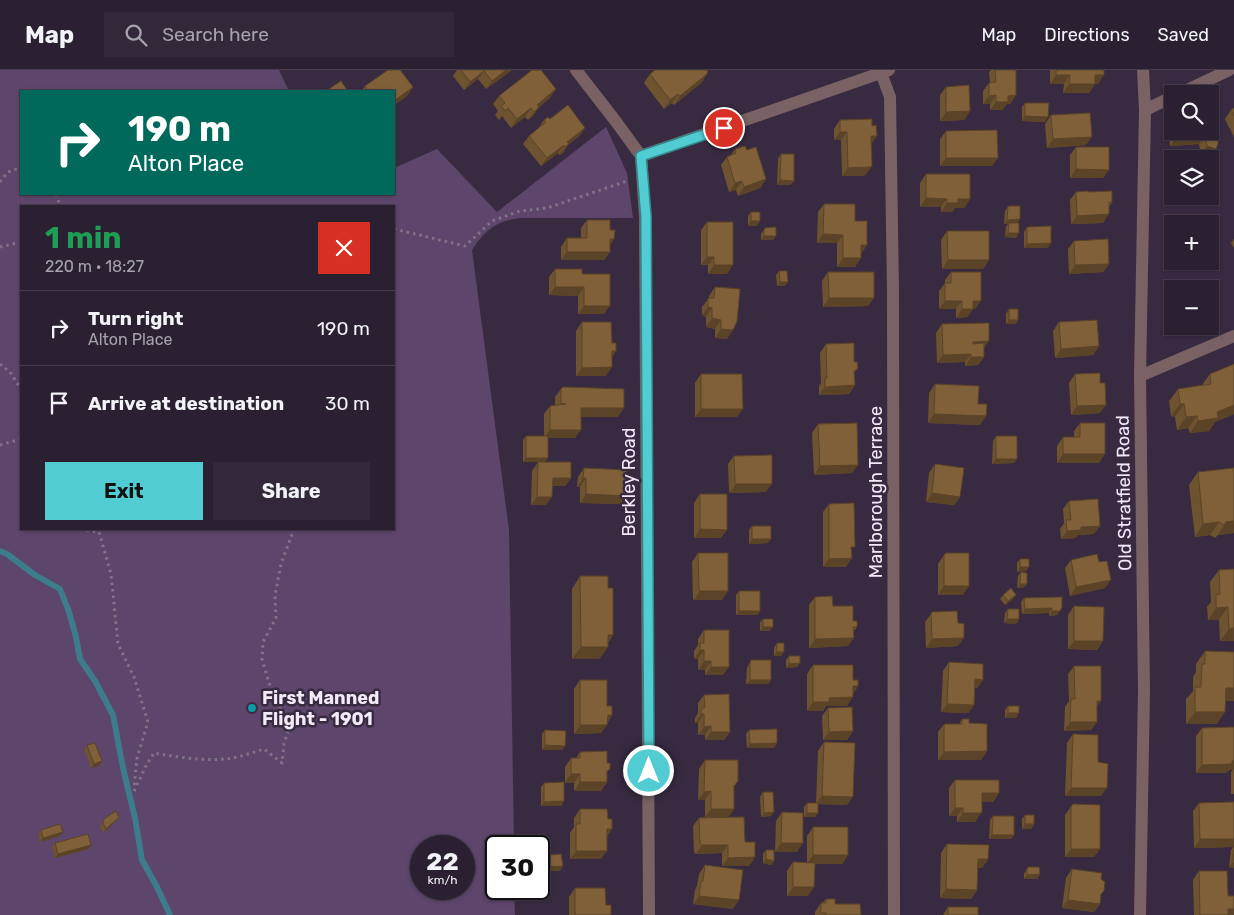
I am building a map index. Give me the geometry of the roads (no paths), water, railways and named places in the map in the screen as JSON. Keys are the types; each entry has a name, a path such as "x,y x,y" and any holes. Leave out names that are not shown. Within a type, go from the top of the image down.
{"street":[{"path":"576,70 641,156 884,71"},
{"name":"Old Stratfield Road","path":"1140,915 1144,691 1140,376 1145,110 1143,70"},
{"path":"1198,85 1229,70"},
{"name":"Marlborough Terrace","path":"884,71 890,97 894,292 894,915"},
{"path":"1145,110 1164,101"},
{"name":"Berkley Road","path":"641,156 646,217 648,915"},
{"path":"1140,376 1234,336"}],"waterway":[{"path":"0,551 35,575 60,589 69,612 80,659 95,681 113,715 142,860 170,915"}],"place":[{"name":"First Manned Flight - 1901","path":"252,708"}]}
